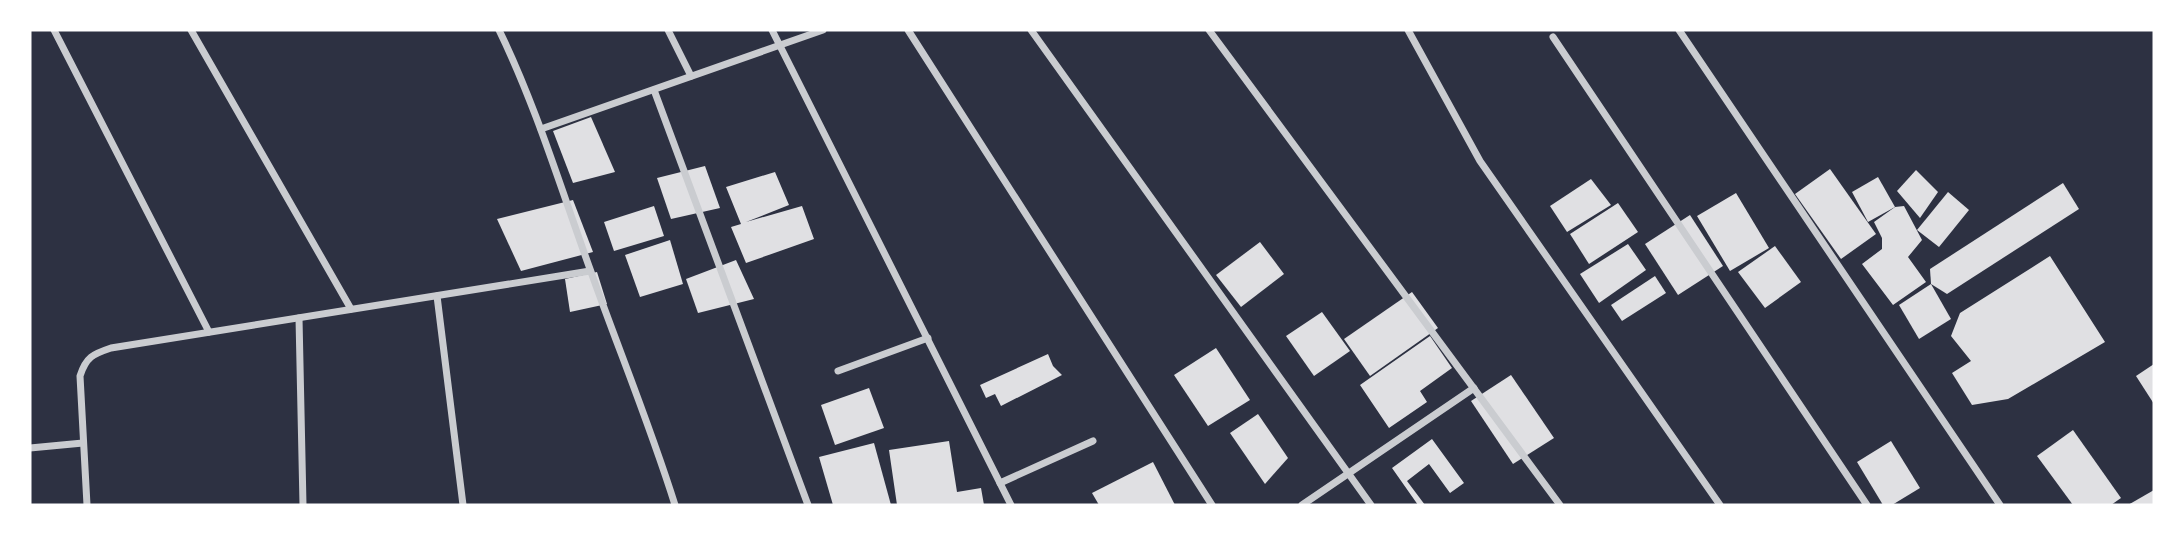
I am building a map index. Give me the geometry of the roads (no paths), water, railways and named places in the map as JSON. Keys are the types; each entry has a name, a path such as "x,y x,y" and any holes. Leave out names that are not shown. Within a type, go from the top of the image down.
{"street":[{"path":"54,30 209,332"},
{"path":"191,30 351,309"},
{"path":"499,30 541,129 675,505"},
{"path":"668,30 691,76"},
{"path":"772,30 1012,505"},
{"path":"541,129 823,30"},
{"path":"908,30 1212,505"},
{"path":"1031,30 1371,505"},
{"path":"1209,30 1560,505"},
{"path":"1408,30 1480,161 1720,505"},
{"path":"1679,30 2000,505"},
{"path":"1553,37 1867,505"},
{"path":"654,90 808,505"},
{"path":"87,505 80,376 84,362 96,353 209,332 590,271"},
{"path":"437,296 463,505"},
{"path":"299,318 303,505"},
{"path":"838,371 928,338"},
{"path":"1302,505 1474,388"},
{"path":"1000,483 1093,441"},
{"path":"30,449 83,443"}]}
